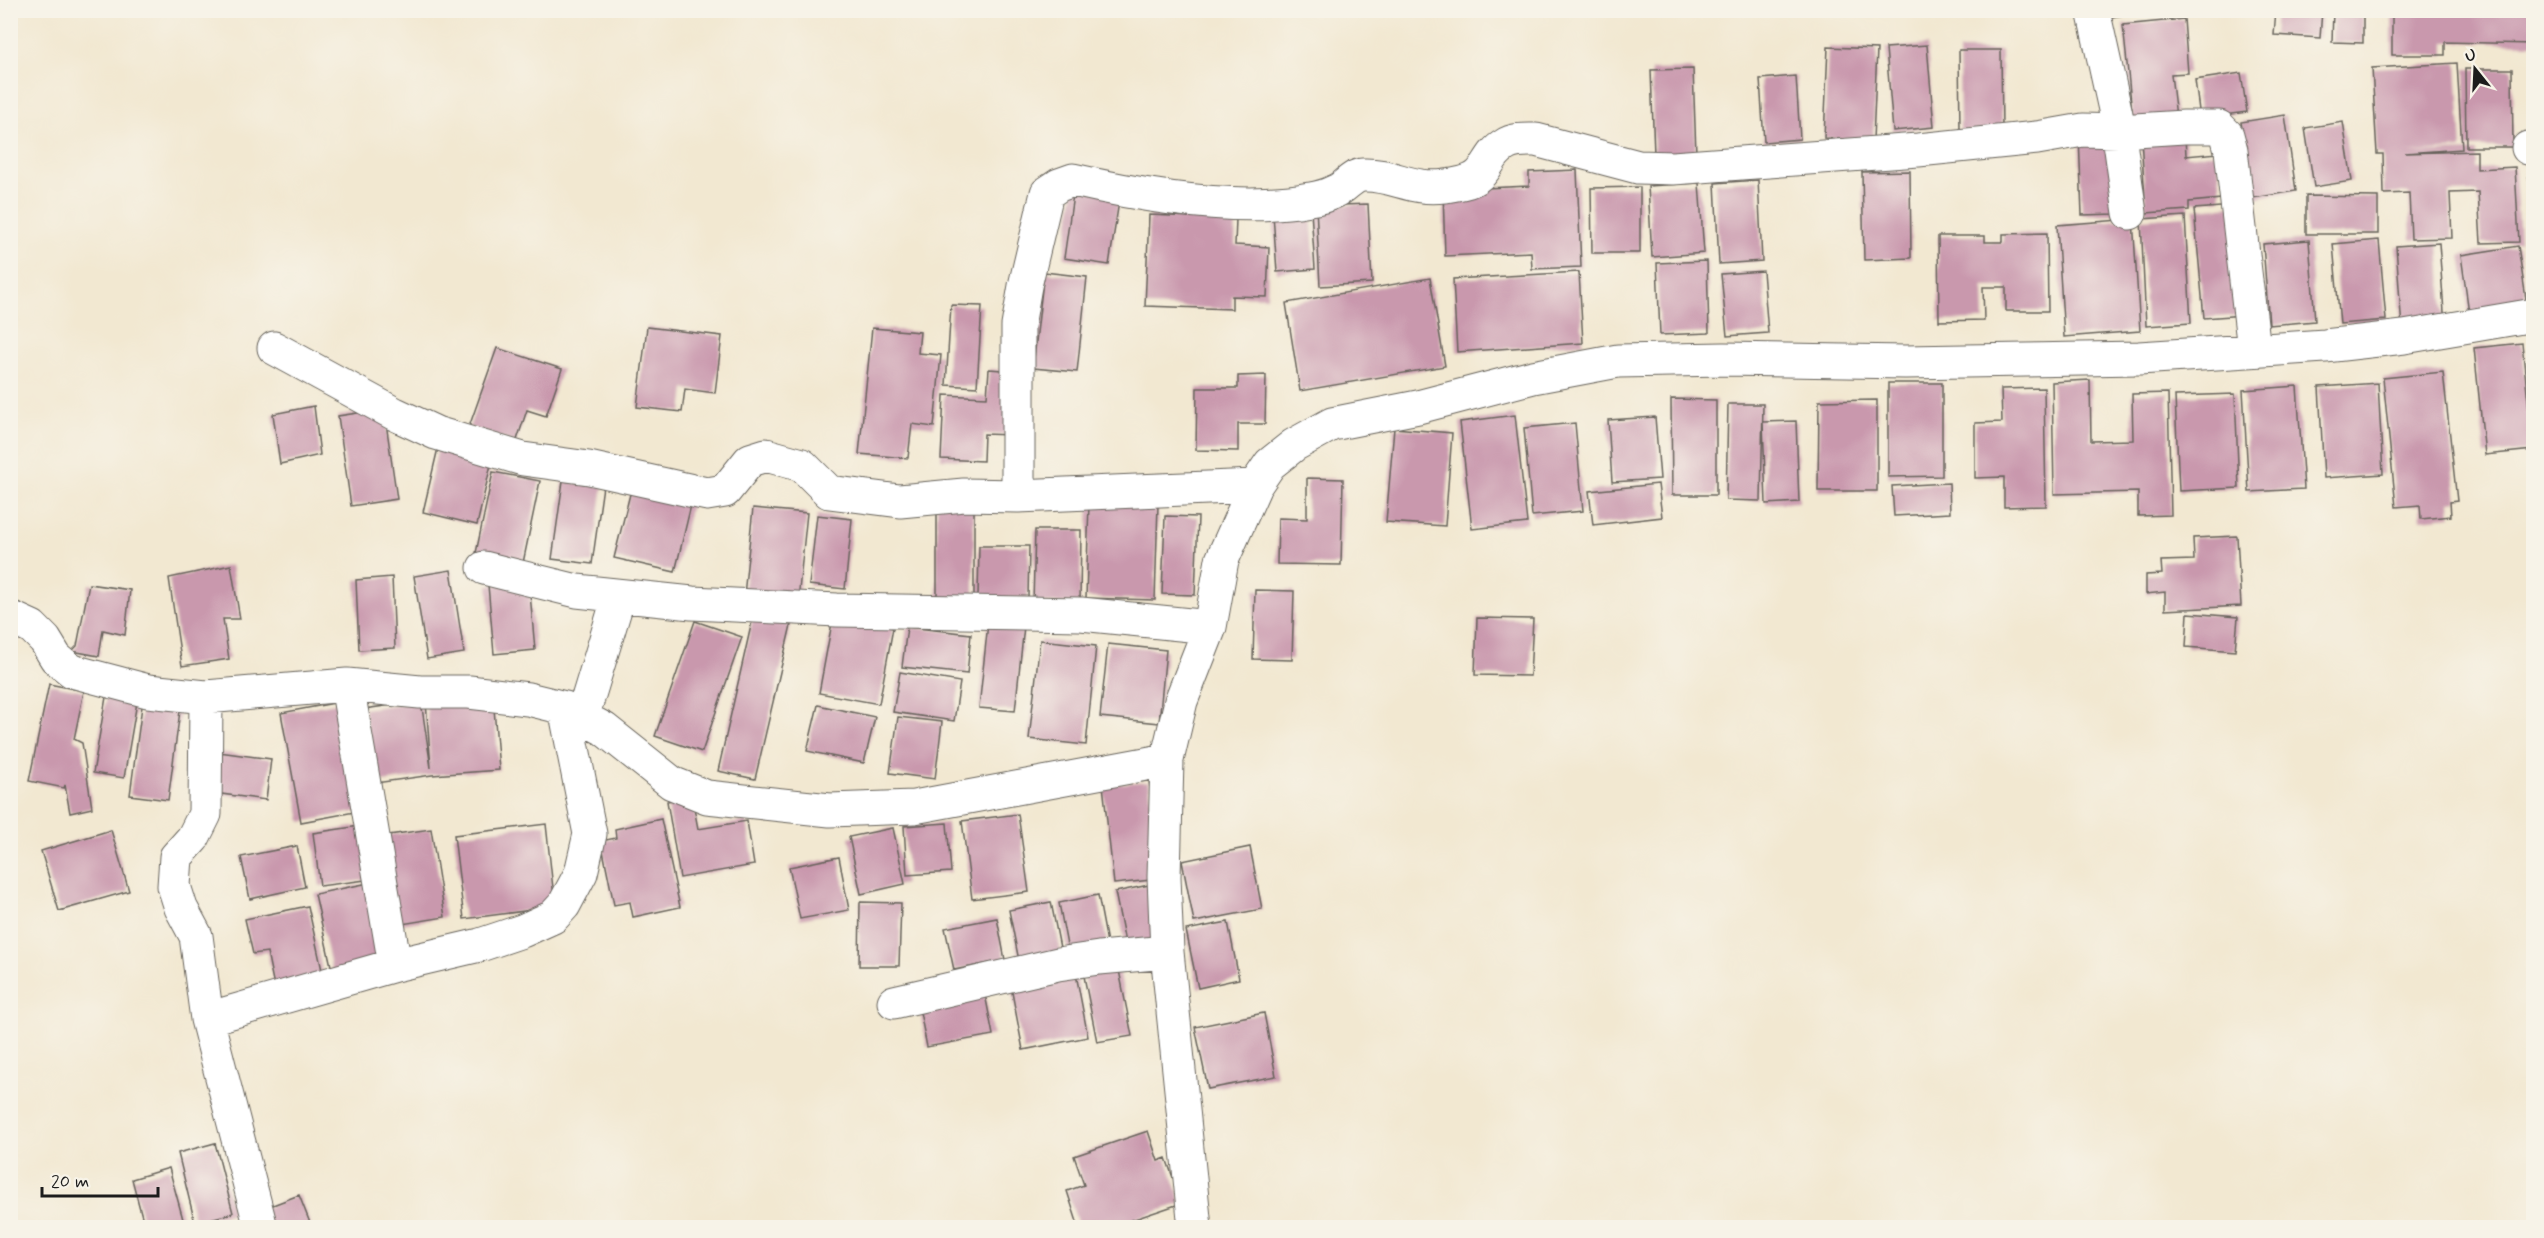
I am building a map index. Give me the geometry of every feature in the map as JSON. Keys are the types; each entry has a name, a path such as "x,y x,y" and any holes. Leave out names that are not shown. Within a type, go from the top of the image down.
{"street":[{"path":"2093,10 2119,131 2130,213"},
{"path":"1018,496 1018,326 1024,286 1047,193 1073,180 1187,201 1281,202 1310,199 1337,191 1349,180 1361,175 1379,176 1421,186 1445,186 1472,181 1483,173 1495,153 1505,145 1519,140 1536,140 1638,166 1673,168 1918,150 2037,138 2083,130 2219,127 2227,135 2231,150 2254,350"},
{"path":"1195,1227 1167,952 1164,877 1167,760 1181,701 1210,627 1222,560 1255,486 1270,464 1294,445 1332,424 1418,407 1533,377 1618,361 1724,359 1905,362 2116,358 2254,350 2404,337 2534,315"},
{"path":"274,348 395,414 436,433 523,459 588,468 707,494 725,490 750,460 766,454 802,465 829,492 900,501 964,495 1018,496 1255,486"},
{"path":"484,568 577,591 692,603 837,610 1081,614 1210,627"},
{"path":"207,1019 395,964 480,945 522,931 553,917 564,905 581,873 590,834 574,713 619,596"},
{"path":"10,617 32,627 45,640 56,658 72,671 148,691 206,697 347,686 420,692 470,692 528,699 574,713 604,729 672,783 707,797 830,810 914,807 1167,760"},
{"path":"347,686 395,964"},
{"path":"206,697 205,814 193,838 176,857 174,886 181,908 196,936 207,1019 261,1227"},
{"path":"894,1002 1058,964 1167,952"}],"building":[{"path":"2105,10 2142,10 2142,12 2106,18"},
{"path":"2276,10 2322,10 2320,38 2274,35"},
{"path":"2333,10 2363,10 2363,43 2332,42"},
{"path":"2392,10 2534,10 2534,44 2445,42 2445,55 2392,55"},
{"path":"2184,19 2188,73 2171,74 2176,117 2133,121 2123,25"},
{"path":"1927,45 1934,127 1893,131 1886,48"},
{"path":"1828,47 1877,49 1873,140 1824,138"},
{"path":"1959,50 2001,50 2002,130 1960,131"},
{"path":"2457,63 2462,149 2405,153 2477,151 2477,169 2515,167 2519,242 2481,243 2478,192 2450,193 2452,238 2411,239 2409,193 2384,194 2383,154 2377,154 2372,68"},
{"path":"1693,69 1696,154 1654,155 1651,70"},
{"path":"2465,69 2512,69 2513,147 2466,147"},
{"path":"2241,73 2247,112 2200,118 2195,80"},
{"path":"1796,76 1800,139 1764,142 1760,79"},
{"path":"2285,115 2296,191 2253,198 2241,122"},
{"path":"2343,122 2352,181 2314,187 2305,128"},
{"path":"2111,134 2115,214 2082,215 2079,136"},
{"path":"2185,136 2186,156 2218,153 2221,199 2189,202 2189,210 2146,213 2141,139"},
{"path":"1577,170 1581,267 1532,269 1531,252 1445,256 1443,190 1529,186 1529,172"},
{"path":"2534,170 2534,220 2532,221 2528,171"},
{"path":"1910,171 1911,258 1864,260 1862,172"},
{"path":"1758,180 1762,261 1719,264 1715,183"},
{"path":"1699,183 1704,253 1652,257 1648,186"},
{"path":"1640,187 1640,253 1592,253 1591,188"},
{"path":"1074,188 1120,195 1109,265 1064,258"},
{"path":"2306,196 2378,197 2378,234 2306,234"},
{"path":"1368,204 1372,283 1320,286 1316,206"},
{"path":"2234,206 2244,315 2204,318 2194,209"},
{"path":"1311,211 1315,269 1277,272 1273,214"},
{"path":"1149,215 1236,219 1235,245 1269,247 1267,297 1232,296 1232,309 1145,306"},
{"path":"2185,216 2191,323 2146,326 2141,219"},
{"path":"2133,219 2140,331 2064,337 2057,225"},
{"path":"2047,233 2048,311 2006,311 2006,287 1983,287 1984,320 1939,321 1938,236 1985,236 1985,242 2003,242 2003,234"},
{"path":"2309,240 2315,321 2269,325 2263,244"},
{"path":"2379,240 2386,320 2340,324 2333,244"},
{"path":"2439,243 2445,326 2402,329 2396,246"},
{"path":"2518,246 2528,312 2470,320 2461,255"},
{"path":"1707,261 1709,333 1660,335 1657,263"},
{"path":"1763,271 1768,333 1727,336 1721,274"},
{"path":"1044,272 1087,277 1077,372 1033,368"},
{"path":"1579,272 1583,343 1457,352 1453,279"},
{"path":"1430,278 1445,366 1300,391 1286,303"},
{"path":"951,305 982,306 977,387 946,385"},
{"path":"647,327 722,336 715,393 685,389 682,412 637,407"},
{"path":"872,328 920,332 918,353 941,355 934,427 912,424 908,458 859,454"},
{"path":"2522,343 2533,450 2485,455 2474,348"},
{"path":"497,348 562,369 546,416 527,410 516,443 469,427"},
{"path":"989,369 1015,371 1011,435 984,434 983,461 941,459 944,395 987,397"},
{"path":"2443,372 2457,501 2450,502 2451,516 2421,519 2420,505 2396,507 2383,378"},
{"path":"1266,375 1265,424 1238,424 1238,451 1196,450 1197,388 1238,388 1238,376"},
{"path":"2090,380 2091,441 2133,440 2132,394 2168,393 2171,515 2138,516 2138,492 2054,494 2052,382"},
{"path":"1888,383 1942,383 1942,476 1888,477"},
{"path":"2378,383 2383,474 2324,478 2319,387"},
{"path":"2297,386 2304,489 2249,492 2243,390"},
{"path":"2044,388 2046,506 2004,507 2004,477 1975,478 1975,423 2002,422 2001,389"},
{"path":"2235,394 2239,488 2179,491 2175,396"},
{"path":"1671,399 1716,400 1716,495 1672,495"},
{"path":"1877,400 1877,491 1818,491 1819,401"},
{"path":"1728,404 1763,404 1761,501 1726,500"},
{"path":"314,406 320,455 280,464 273,414"},
{"path":"384,409 397,499 351,506 338,416"},
{"path":"1515,415 1527,523 1472,529 1460,422"},
{"path":"1655,417 1660,479 1612,482 1608,420"},
{"path":"1796,421 1799,502 1766,504 1763,422"},
{"path":"1575,423 1583,511 1532,516 1524,428"},
{"path":"1394,428 1452,433 1445,526 1386,522"},
{"path":"438,448 492,460 477,525 423,512"},
{"path":"493,472 540,481 523,563 476,553"},
{"path":"1307,478 1343,479 1341,565 1277,564 1278,518 1307,519"},
{"path":"563,481 603,486 592,564 552,559"},
{"path":"1949,483 1950,513 1894,516 1892,486"},
{"path":"1658,484 1662,517 1593,525 1589,491"},
{"path":"632,486 692,501 675,572 614,558"},
{"path":"1089,503 1158,504 1155,600 1086,598"},
{"path":"937,504 974,504 974,602 937,602"},
{"path":"753,508 807,513 798,600 744,595"},
{"path":"817,515 852,519 845,589 809,585"},
{"path":"1165,516 1198,517 1195,595 1162,594"},
{"path":"1035,530 1081,530 1080,603 1033,603"},
{"path":"2237,536 2241,606 2165,610 2165,592 2146,594 2146,575 2162,574 2161,561 2194,560 2193,538"},
{"path":"979,546 1029,546 1028,598 978,598"},
{"path":"231,565 240,619 223,619 229,659 182,666 169,578"},
{"path":"451,570 464,653 427,659 414,576"},
{"path":"392,577 395,648 359,650 356,580"},
{"path":"529,582 535,650 494,654 488,585"},
{"path":"89,584 130,590 125,635 103,630 99,656 72,651 77,646"},
{"path":"1255,590 1294,591 1292,660 1253,659"},
{"path":"2188,613 2238,617 2235,651 2186,647"},
{"path":"753,617 791,625 755,779 718,771"},
{"path":"833,617 893,628 879,704 819,693"},
{"path":"1477,618 1533,619 1530,676 1475,675"},
{"path":"695,621 742,637 702,752 655,736"},
{"path":"988,623 1024,626 1015,711 979,708"},
{"path":"907,627 971,634 967,674 902,667"},
{"path":"1040,640 1096,646 1086,745 1029,739"},
{"path":"1108,644 1166,650 1159,723 1100,717"},
{"path":"900,672 960,682 954,721 893,712"},
{"path":"49,684 84,691 74,739 82,743 92,808 70,813 65,785 64,788 29,781"},
{"path":"493,696 499,770 432,775 376,783 364,709 421,701 431,768 426,702"},
{"path":"106,697 137,702 124,778 93,773"},
{"path":"340,702 360,811 301,822 281,713"},
{"path":"818,705 875,717 864,763 807,751"},
{"path":"142,706 180,711 168,800 130,795"},
{"path":"898,717 942,722 935,779 890,773"},
{"path":"219,752 271,759 266,800 214,793"},
{"path":"1149,781 1160,879 1114,884 1103,785"},
{"path":"692,797 698,829 747,821 754,865 680,878 667,801"},
{"path":"1018,814 1029,892 972,899 962,821"},
{"path":"661,819 680,907 633,917 630,902 614,905 601,841 616,838 615,829"},
{"path":"947,823 951,872 907,875 904,826"},
{"path":"546,824 555,907 464,919 454,835"},
{"path":"366,825 373,879 320,886 313,833"},
{"path":"893,828 905,884 861,894 849,837"},
{"path":"431,829 445,917 396,925 382,836"},
{"path":"111,830 129,891 59,911 41,851"},
{"path":"297,846 305,887 250,899 241,857"},
{"path":"1250,847 1262,909 1194,922 1182,861"},
{"path":"839,857 849,910 800,919 789,867"},
{"path":"369,883 386,963 333,975 315,894"},
{"path":"1149,885 1161,945 1127,952 1115,892"},
{"path":"1098,895 1108,948 1069,956 1059,903"},
{"path":"860,902 901,903 899,966 859,966"},
{"path":"1051,902 1062,958 1020,966 1009,910"},
{"path":"308,906 323,975 274,986 267,952 253,954 245,919"},
{"path":"997,918 1005,960 954,970 945,928"},
{"path":"1228,922 1239,979 1198,988 1186,930"},
{"path":"1118,965 1132,1036 1097,1042 1083,971"},
{"path":"1076,974 1088,1037 1023,1050 1011,987"},
{"path":"985,994 993,1035 927,1047 919,1007"},
{"path":"1264,1013 1276,1076 1208,1089 1195,1027"},
{"path":"1148,1131 1158,1161 1166,1158 1182,1203 1108,1228 1079,1228 1067,1191 1084,1185 1074,1156"},
{"path":"215,1143 233,1213 195,1223 178,1153"},
{"path":"169,1168 184,1223 168,1228 145,1228 132,1179"},
{"path":"299,1195 312,1228 267,1228 260,1210"}]}
